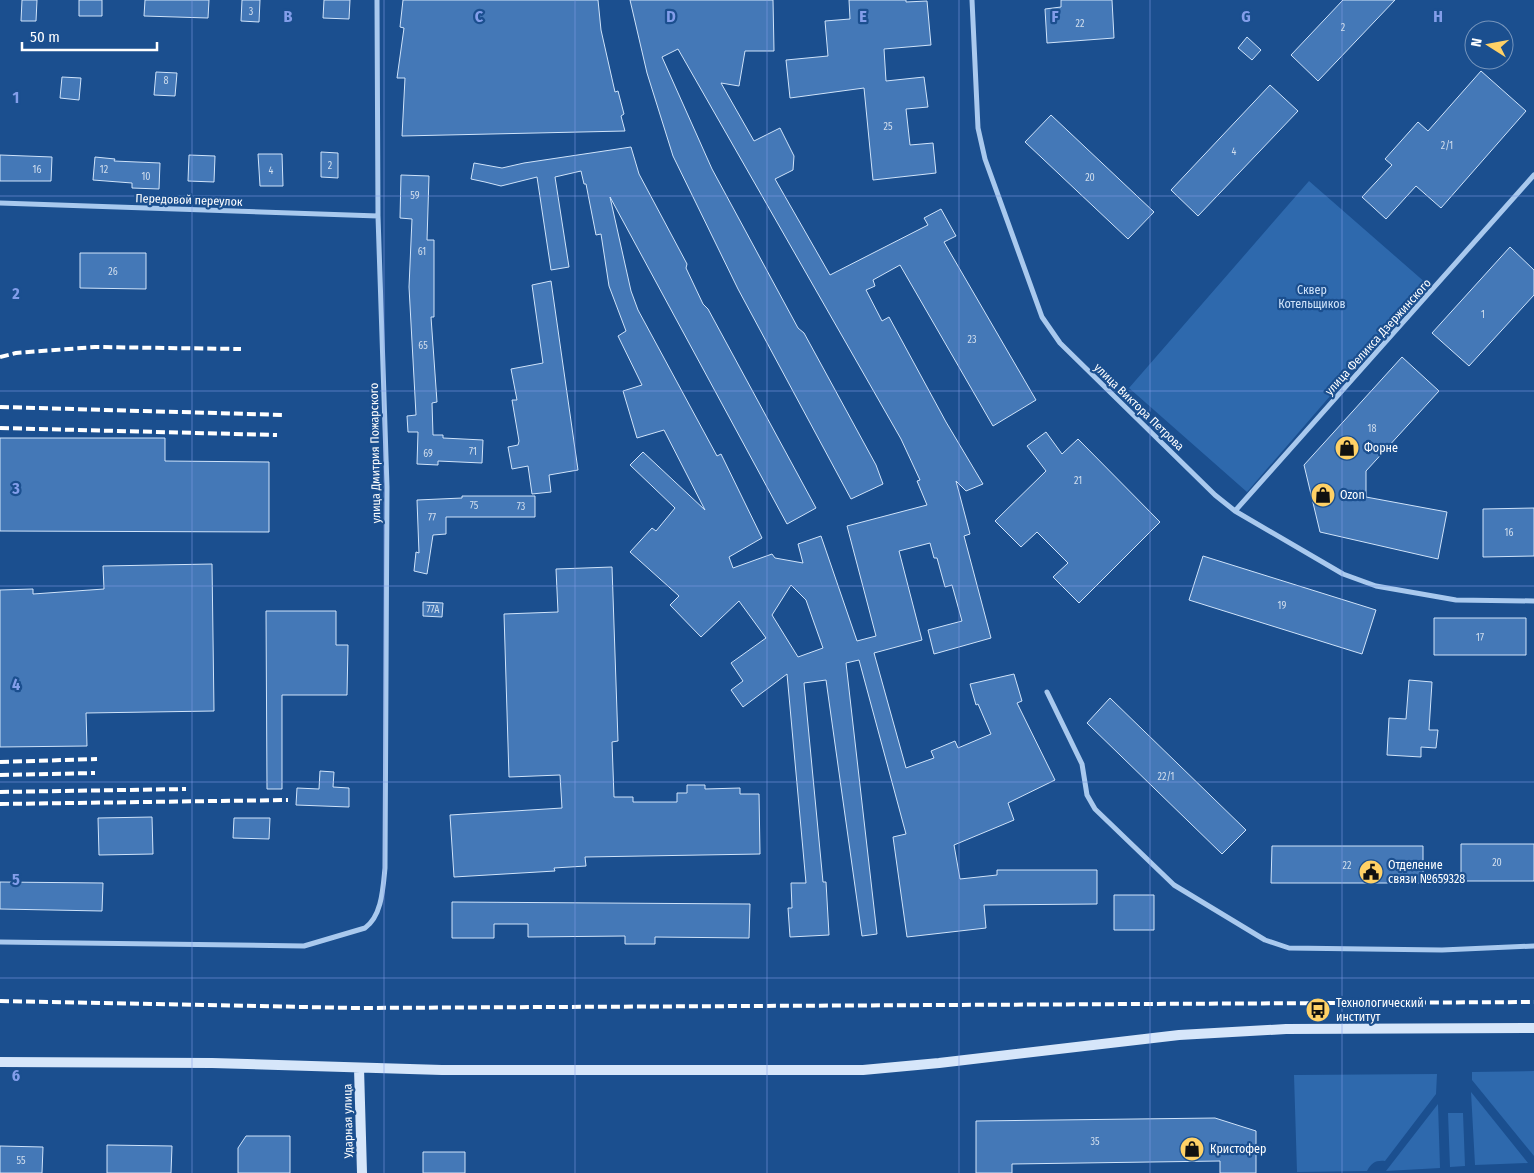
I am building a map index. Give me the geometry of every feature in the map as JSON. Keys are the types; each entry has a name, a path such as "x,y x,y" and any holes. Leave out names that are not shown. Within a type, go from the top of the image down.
{"main road":[{"path":"0,1062 212,1064 359,1068 714,1071 863,1070 940,1063 1179,1034 1286,1029 1534,1028"},
{"name":"Ударная улица","path":"359,1068 362,1173"}],"street":[{"name":"улица Дмитрия Пожарского","path":"0,942 304,946 365,928 371,924 379,905 386,868 387,487 378,216 378,0"},
{"name":"улица Виктора Петрова","path":"972,0 980,143 1042,317 1060,343 1215,495 1236,511 1343,574 1376,586 1456,600 1534,602"},
{"name":"улица Феликса Дзержинского","path":"1236,511 1534,176"},
{"name":"Передовой переулок","path":"0,203 378,216"},
{"path":"1047,692 1082,764 1087,794 1095,810 1174,885 1265,940 1289,948 1442,950 1534,946"}],"green space":[{"name":"Сквер Котельщиков","path":"1309,181 1427,284 1247,492 1129,388"},
{"path":"1534,1071 1534,1156 1472,1080 1472,1072"},
{"path":"1437,1074 1436,1094 1385,1161 1374,1163 1367,1171 1297,1172 1294,1075"},
{"path":"1471,1092 1528,1163 1475,1165"},
{"path":"1438,1104 1440,1168 1386,1171"},
{"path":"1448,1113 1463,1113 1465,1166 1450,1167"}],"building":[{"path":"22,0 37,0 36,21 21,21"},
{"path":"79,0 102,0 102,16 79,16"},
{"path":"145,0 209,0 208,18 144,16"},
{"path":"242,0 260,0 259,22 241,21"},
{"path":"324,0 350,0 349,19 323,18"},
{"path":"403,0 598,0 601,30 615,92 618,91 624,114 621,116 625,131 402,136 405,78 397,78 404,28 400,27"},
{"path":"630,0 773,0 774,51 745,51 739,86 721,83 754,141 780,128 794,156 793,170 775,179 830,275 928,225 924,218 941,209 956,236 944,242 1036,400 993,426 900,265 873,280 875,286 866,290 882,321 889,317 946,422 983,484 966,491 956,481 970,534 964,536 991,638 934,654 928,630 962,621 952,585 945,587 937,558 934,558 930,543 899,551 922,640 874,653 906,768 934,758 931,751 955,741 958,748 991,734 978,704 976,705 970,684 1014,674 1022,701 1017,703 1055,780 1008,803 1014,820 954,845 960,879 997,875 997,870 1097,870 1097,904 984,905 986,928 907,937 893,837 906,834 859,660 846,663 877,934 862,936 826,680 804,683 823,882 826,882 829,935 790,937 788,908 792,908 791,883 806,883 787,674 743,707 731,690 743,681 731,663 766,638 739,601 701,637 670,605 679,596 630,552 652,528 656,531 675,508 630,465 643,452 705,510 664,430 637,438 623,391 642,385 618,336 626,331 609,286 601,234 596,235 586,184 584,184 581,171 555,177 569,267 551,270 537,177 501,186 471,179 474,163 502,168 631,147 639,174 687,264 686,268 703,304 708,309 816,508 787,524 610,197 631,291 638,310 717,456 721,454 762,538 729,557 733,568 772,554 775,558 803,563 798,544 821,536 857,641 876,636 847,526 927,505 917,481 920,480 901,439 678,49 662,57 712,169 798,328 804,333 876,465 883,484 851,499 738,289 673,156 647,73","holes":["791,585 806,600 823,648 798,657 772,615"]},
{"path":"849,0 927,1 931,45 884,49 886,81 924,77 928,107 906,109 910,145 933,143 936,173 873,180 864,88 790,98 786,60 828,56 825,21 850,19"},
{"path":"1061,0 1112,0 1114,38 1047,43 1045,9 1061,7"},
{"path":"1343,0 1395,0 1318,81 1291,55"},
{"path":"1247,37 1261,50 1252,60 1238,48"},
{"path":"1481,71 1526,111 1441,208 1416,186 1386,219 1362,197 1392,165 1385,159 1418,122 1428,131"},
{"path":"156,72 177,73 175,96 154,95"},
{"path":"62,77 81,78 79,100 60,98"},
{"path":"1270,85 1298,111 1198,216 1171,190"},
{"path":"1051,115 1154,212 1128,239 1025,142"},
{"path":"321,152 338,153 338,178 321,177"},
{"path":"258,154 282,154 283,186 260,186"},
{"path":"0,155 52,157 51,181 0,181"},
{"path":"189,155 215,156 214,182 188,181"},
{"path":"95,157 115,159 114,161 160,163 159,189 132,188 132,183 93,180"},
{"path":"401,175 429,176 427,240 434,240 434,317 431,317 437,402 432,403 433,435 443,435 443,438 483,440 482,463 438,461 438,465 417,464 418,432 408,432 407,416 416,415 409,287 412,219 400,218"},
{"path":"1510,247 1534,270 1534,295 1469,366 1432,333"},
{"path":"80,253 146,253 146,289 80,288"},
{"path":"551,281 578,470 549,475 551,492 532,494 528,466 512,469 508,447 518,445 519,441 512,400 517,400 511,369 543,363 532,285"},
{"path":"1402,357 1439,391 1366,471 1366,497 1447,512 1438,559 1320,532 1304,465"},
{"path":"1046,432 1062,454 1078,439 1160,522 1079,603 1053,577 1068,563 1037,532 1021,547 995,521 1046,471 1027,446"},
{"path":"0,438 165,438 165,461 269,462 269,532 0,531"},
{"path":"462,496 535,496 535,517 446,517 446,534 433,535 427,574 414,571 416,552 419,553 417,500 462,498"},
{"path":"1534,508 1534,556 1483,557 1483,509"},
{"path":"1203,556 1376,610 1362,654 1189,600"},
{"path":"212,564 214,711 86,713 87,746 0,747 0,590 33,589 33,594 104,589 103,566"},
{"path":"612,567 618,741 612,742 614,797 633,797 633,802 677,802 677,793 687,793 687,785 705,785 705,789 740,788 740,794 759,794 760,854 585,857 586,866 554,868 555,871 454,877 450,815 562,808 560,775 509,777 504,614 558,612 556,569"},
{"path":"423,602 443,603 442,617 423,616"},
{"path":"266,611 336,611 336,645 348,645 347,695 282,695 282,789 267,789"},
{"path":"1434,618 1526,618 1526,655 1434,655"},
{"path":"1409,680 1432,682 1429,730 1438,730 1436,748 1421,747 1421,757 1387,755 1389,718 1406,719"},
{"path":"1110,698 1246,830 1222,854 1087,723"},
{"path":"320,771 334,772 333,787 349,788 349,807 296,805 297,788 319,789"},
{"path":"152,817 153,854 99,855 98,818"},
{"path":"234,818 270,818 269,839 233,838"},
{"path":"1461,844 1534,844 1534,881 1461,881"},
{"path":"1272,846 1423,846 1423,883 1271,883"},
{"path":"0,882 103,883 102,911 0,909"},
{"path":"1114,895 1154,895 1154,930 1114,930"},
{"path":"452,902 750,904 749,938 655,937 655,944 625,944 625,936 528,937 528,924 494,924 494,938 452,938"},
{"path":"1215,1118 1256,1131 1256,1173 1220,1173 1220,1161 1012,1164 1012,1173 976,1173 976,1121"},
{"path":"246,1136 290,1136 290,1173 238,1173 238,1148"},
{"path":"107,1145 172,1146 171,1173 107,1173"},
{"path":"0,1146 43,1147 42,1173 0,1173"},
{"path":"423,1152 465,1152 465,1173 423,1173"}],"railway":[{"path":"0,357 16,353 95,347 241,349"},
{"path":"0,407 285,415"},
{"path":"0,428 277,435"},
{"path":"0,762 97,759"},
{"path":"0,775 95,773"},
{"path":"0,792 186,789"},
{"path":"0,804 288,800"},
{"path":"0,1001 356,1008 1534,1002"}],"place":[{"name":"Форне","path":"1347,448"},
{"name":"Ozon","path":"1323,495"},
{"name":"Отделение связи №659328","path":"1371,872"},
{"name":"Технологический институт","path":"1318,1010"},
{"name":"Кристофер","path":"1192,1149"}]}
